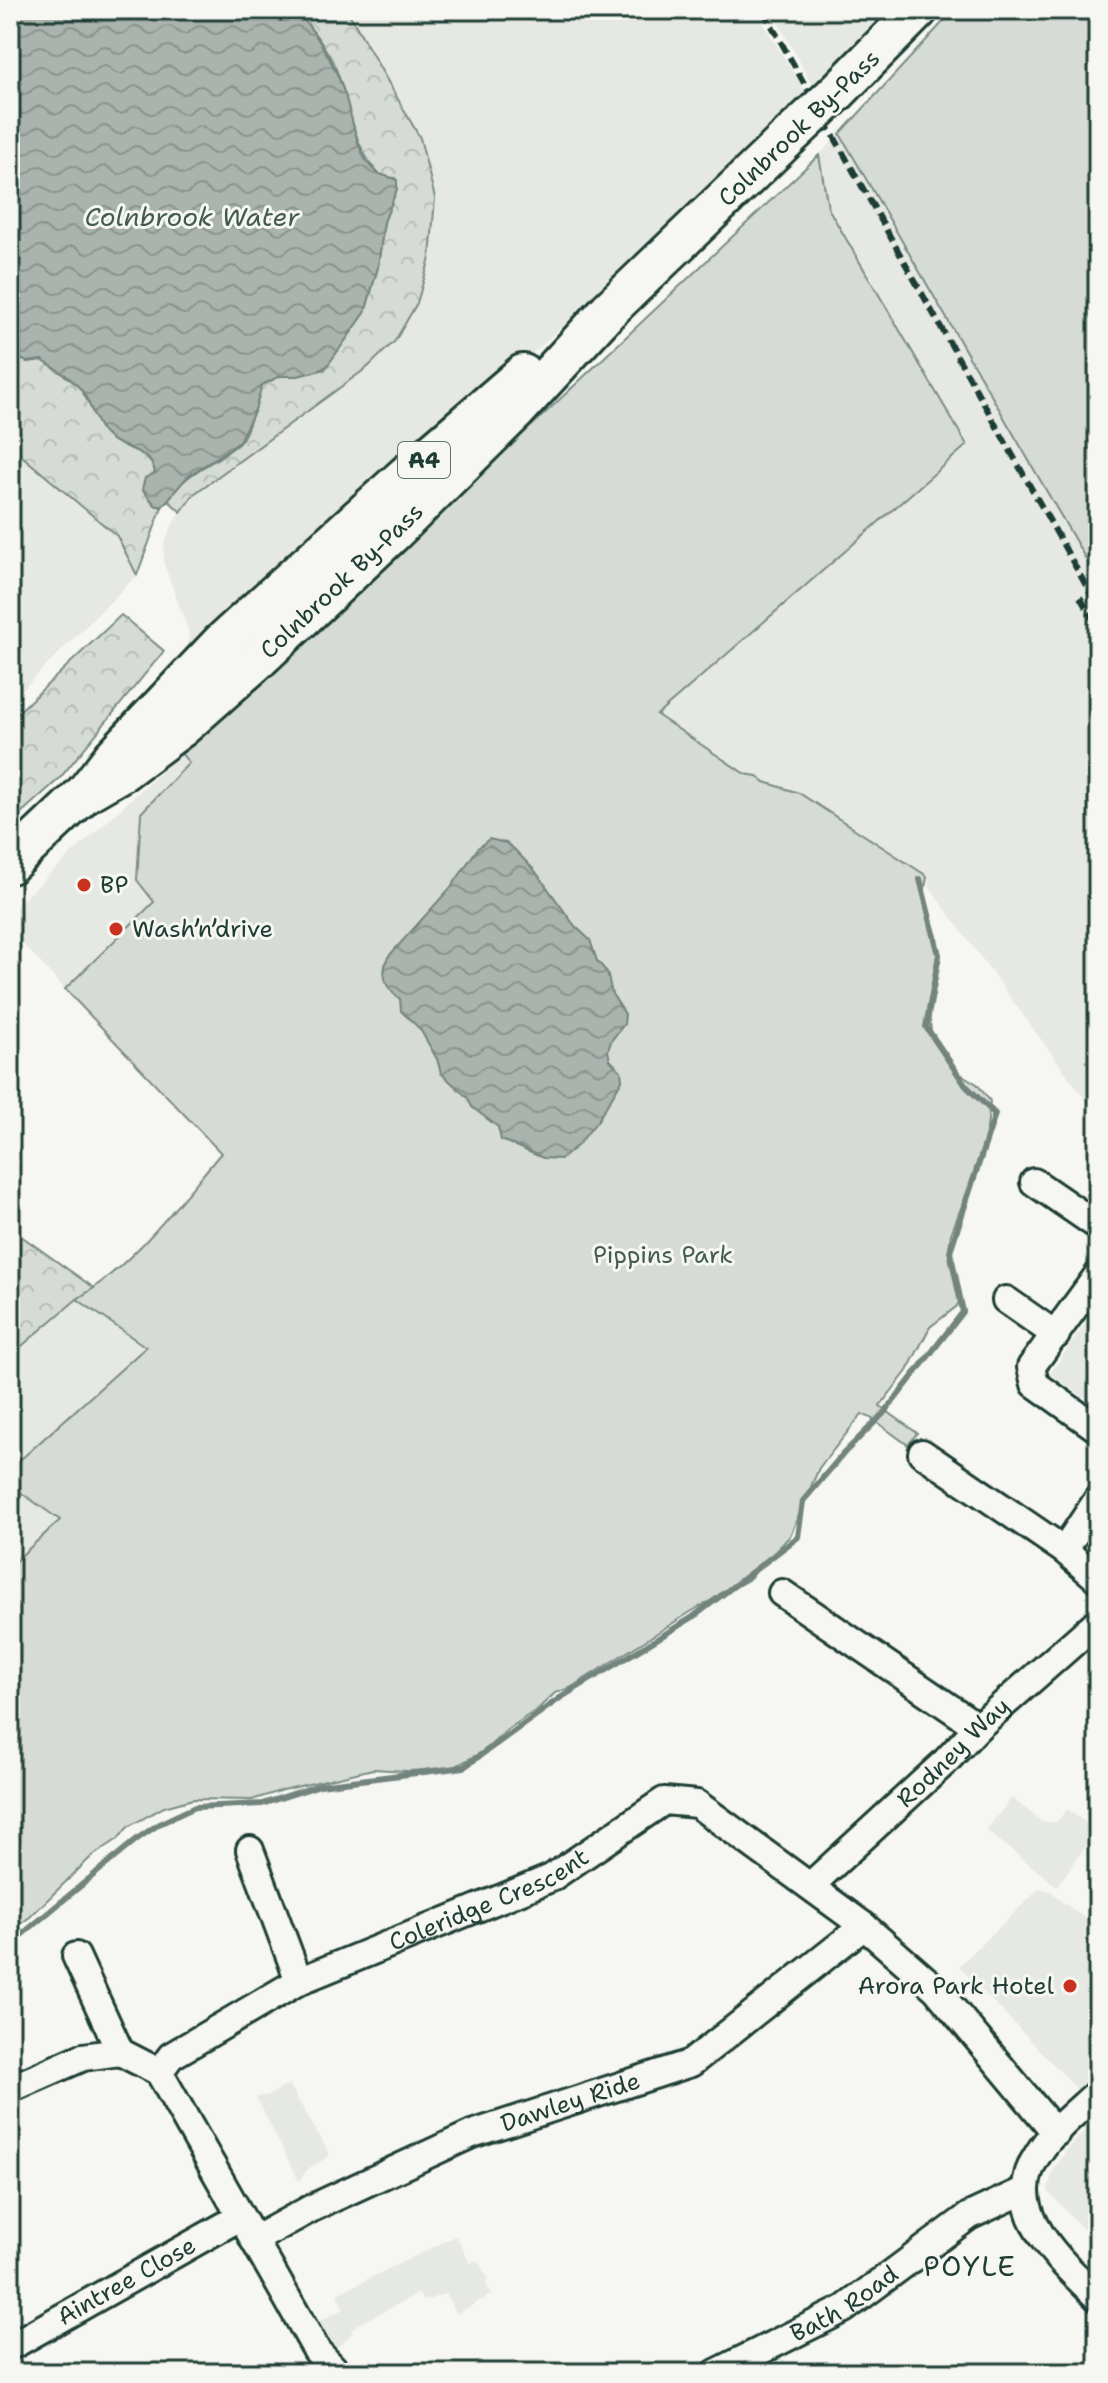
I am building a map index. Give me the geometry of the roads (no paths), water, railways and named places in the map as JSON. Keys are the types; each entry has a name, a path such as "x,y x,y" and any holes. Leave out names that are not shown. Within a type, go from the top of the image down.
{"highway":[{"name":"Colnbrook By-Pass","path":"10,864 85,793 123,771 182,727 259,659 394,532 517,410 609,310 837,92 918,10"}],"street":[{"path":"1034,1182 1098,1226"},
{"path":"1098,1275 1031,1367 1035,1384 1098,1429"},
{"path":"1006,1300 1056,1335"},
{"path":"922,1453 1064,1550 1098,1579"},
{"path":"1064,1550 1098,1499"},
{"path":"782,1593 978,1727"},
{"name":"Rodney Way","path":"810,1886 945,1762 978,1727 1098,1621"},
{"name":"Coleridge Crescent","path":"159,2072 171,2056 299,1981 551,1878 664,1801 697,1804 864,1926 936,1989 1056,2133"},
{"path":"250,1850 299,1981"},
{"name":"Dawley Ride","path":"254,2240 312,2208 472,2134 691,2063 864,1926"},
{"path":"76,1956 120,2052"},
{"path":"10,2089 83,2057 120,2052 159,2072 317,2351 338,2373"},
{"path":"1098,2092 1038,2154 1025,2190 1026,2203 1038,2232 1098,2298"},
{"name":"Bath Road","path":"716,2373 844,2309 969,2216 1025,2190"},
{"name":"Aintree Close","path":"15,2344 240,2217"}],"water":[{"name":"Colnbrook Water","path":"10,10 296,10 335,69 367,161 377,173 397,180 397,189 384,222 378,267 365,313 325,369 298,376 280,376 262,385 255,410 238,443 187,477 162,507 155,505 142,489 145,478 155,473 149,460 106,435 82,391 69,378 42,360 27,362 18,358 15,351 19,340 10,335"},
{"path":"489,839 506,843 514,849 535,871 575,926 590,940 597,961 607,972 612,994 625,1014 624,1024 611,1041 608,1051 610,1060 621,1071 622,1080 598,1120 578,1145 561,1159 543,1158 501,1140 498,1127 472,1107 468,1098 441,1073 437,1059 420,1029 401,1011 400,999 385,981 388,957 452,886 478,848"}],"waterway":[{"path":"10,1940 19,1937 137,1839 159,1824 195,1807 262,1804 320,1785 464,1767 560,1698 693,1617 798,1537 803,1501 885,1412 963,1312 950,1251 995,1114 966,1086 926,1027 939,955 920,879"}],"railway":[{"path":"763,10 1098,607"},
{"path":"1080,597 1098,628"}],"place":[{"name":"BP","path":"84,885"},
{"name":"Wash’n’drive","path":"116,929"},
{"name":"Arora Park Hotel","path":"1070,1986"}],"district":[{"name":"POYLE","path":"970,2266"}],"park label":[{"name":"Pippins Park","path":"663,1255"}]}
